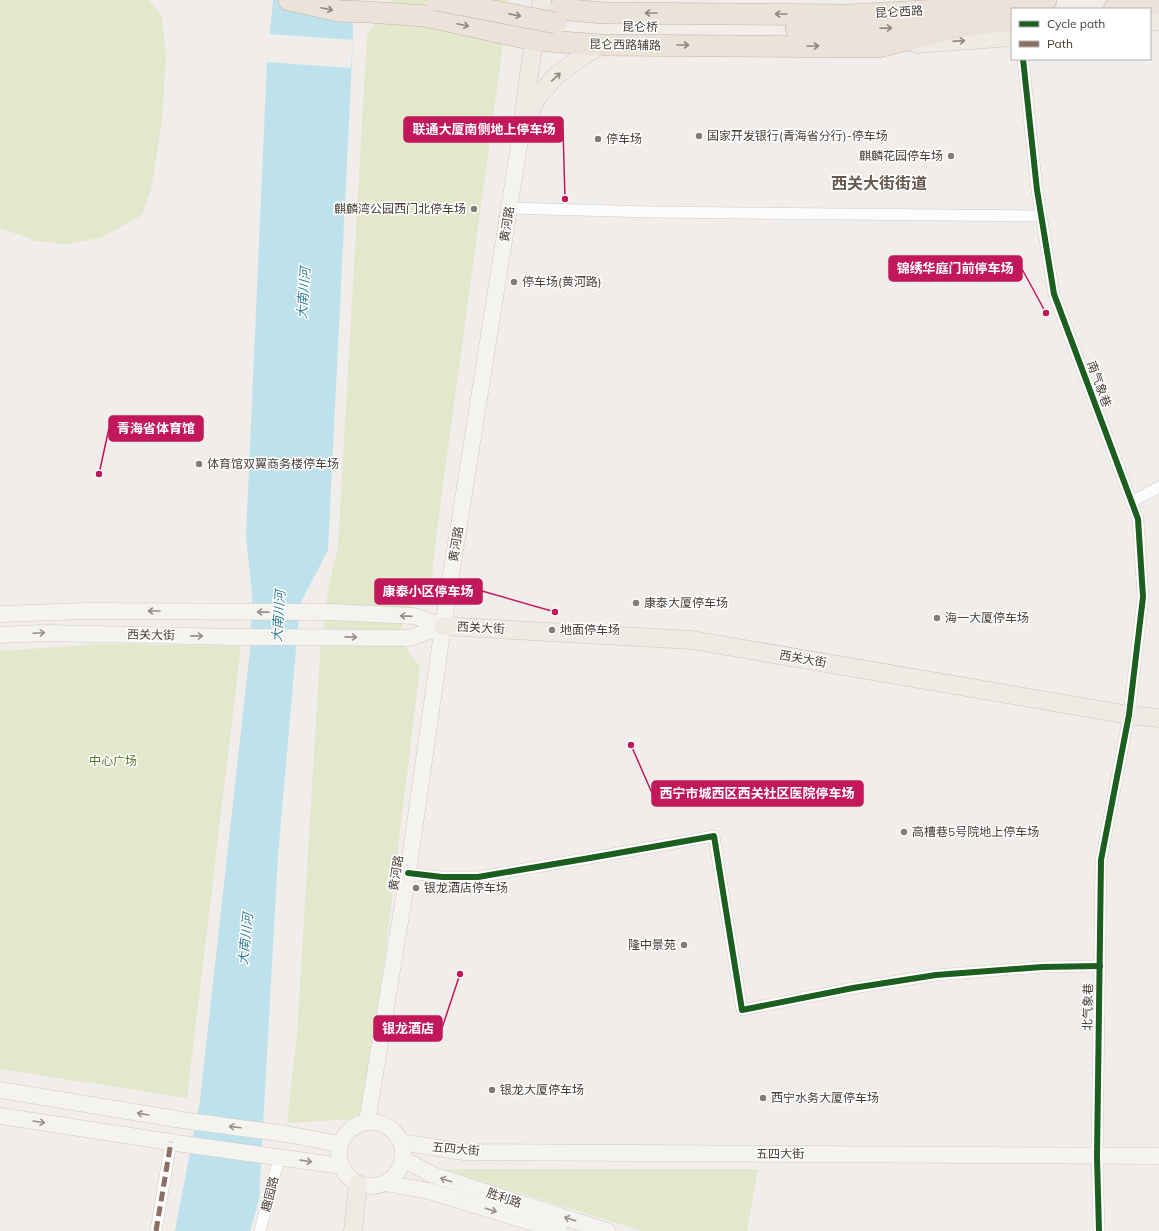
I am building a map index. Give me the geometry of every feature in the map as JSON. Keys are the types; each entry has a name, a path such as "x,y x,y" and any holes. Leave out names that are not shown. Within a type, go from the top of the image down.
{"highway":[{"name":"昆仑西路辅路","path":"289,0 339,11 369,12 430,8 540,40 602,45 878,47 961,18"},
{"name":"昆仑桥","path":"514,0 560,9 604,13 848,22"},
{"path":"880,0 961,18"},
{"name":"昆仑西路","path":"961,18 1046,0"},
{"path":"1123,8 1159,4"},
{"name":"昆仑桥","path":"430,8 594,26 848,22"},
{"name":"昆仑西路","path":"848,22 961,18 1011,20"}],"main road":[{"path":"536,99 542,0"},
{"path":"521,133 540,40 553,0"},
{"path":"980,0 961,18 993,31 1011,29"},
{"path":"878,47 1011,37"},
{"path":"521,133 536,99 555,77 581,56 602,45"},
{"name":"黄河路","path":"367,1122 408,873 443,626 521,133"},
{"name":"西关大街","path":"0,614 87,611 331,612 414,616 443,626 692,640 1129,715 1159,718"},
{"name":"西关大街","path":"0,635 45,632 236,637 410,638 443,626"},
{"path":"0,1090 182,1120 274,1132 340,1144"},
{"path":"0,1116 342,1166"},
{"path":"367,1122 383,1124 392,1130 401,1142 403,1159 398,1172 386,1183 375,1187 358,1184 347,1176 339,1161 338,1155 340,1144 344,1136 353,1128 367,1122"},
{"name":"五四大街","path":"401,1142 464,1152 1097,1157 1159,1156"},
{"name":"胜利路","path":"403,1159 433,1176 607,1231"},
{"name":"胜利路","path":"386,1183 429,1191 560,1231"},
{"path":"353,1231 358,1184"}],"street":[{"name":"南气象巷","path":"1023,60 1036,190 1054,294 1138,519 1143,597 1129,715"},
{"path":"509,208 652,212 1041,216"},
{"path":"1131,502 1159,487"},
{"name":"北气象巷","path":"1099,1231 1097,1157 1101,860 1129,715"},
{"path":"408,873 442,877 478,877 714,836 742,1010 853,988 936,975 1042,967 1100,966"},
{"path":"156,1231 177,1143"},
{"name":"趣园路","path":"260,1231 275,1157"}],"green space":[{"path":"0,0 149,0 162,16 166,56 162,122 151,189 142,215 100,238 65,244 36,241 0,228"},
{"path":"392,0 509,0 442,493 431,593 403,612 401,641 420,667 365,1113 353,1119 287,1123 297,1034 320,654 329,584 338,547 367,35"},
{"name":"中心广场","path":"101,644 241,646 187,1098 0,1069 0,651"},
{"path":"443,1169 758,1169 747,1231 642,1231"}],"water":[{"name":"大南川河","path":"273,0 353,0 353,40 328,550 300,604 278,855 259,1200 250,1231 175,1231 200,1100 251,640 252,592 246,536 267,62"}],"pier":[{"path":"269,34 353,40 351,68 267,62"}],"marked path":[{"path":"156,1231 171,1142"}],"cycle path":[{"path":"1023,60 1037,190 1054,294 1138,519 1143,597 1129,715 1101,860 1097,1157 1099,1231"},
{"path":"408,873 442,877 478,877 714,836 742,1010 853,988 936,975 1042,967 1100,966"}],"place":[{"name":"国家开发银行(青海省分行)-停车场","path":"699,136"},
{"name":"停车场","path":"598,139"},
{"name":"麒麟花园停车场","path":"951,156"},
{"name":"联通大厦南侧地上停车场","path":"565,199"},
{"name":"麒麟湾公园西门北停车场","path":"474,209"},
{"name":"停车场(黄河路)","path":"514,282"},
{"name":"锦绣华庭门前停车场","path":"1046,313"},
{"name":"体育馆双翼商务楼停车场","path":"199,464"},
{"name":"青海省体育馆","path":"99,474"},
{"name":"康泰大厦停车场","path":"636,603"},
{"name":"康泰小区停车场","path":"555,612"},
{"name":"海一大厦停车场","path":"937,618"},
{"name":"地面停车场","path":"552,630"},
{"name":"西宁市城西区西关社区医院停车场","path":"631,745"},
{"name":"高槽巷5号院地上停车场","path":"904,832"},
{"name":"银龙酒店停车场","path":"416,888"},
{"name":"隆中景苑","path":"684,945"},
{"name":"银龙酒店","path":"460,974"},
{"name":"银龙大厦停车场","path":"492,1090"},
{"name":"西宁水务大厦停车场","path":"763,1098"}],"district":[{"name":"西关大街街道","path":"879,183"}]}
